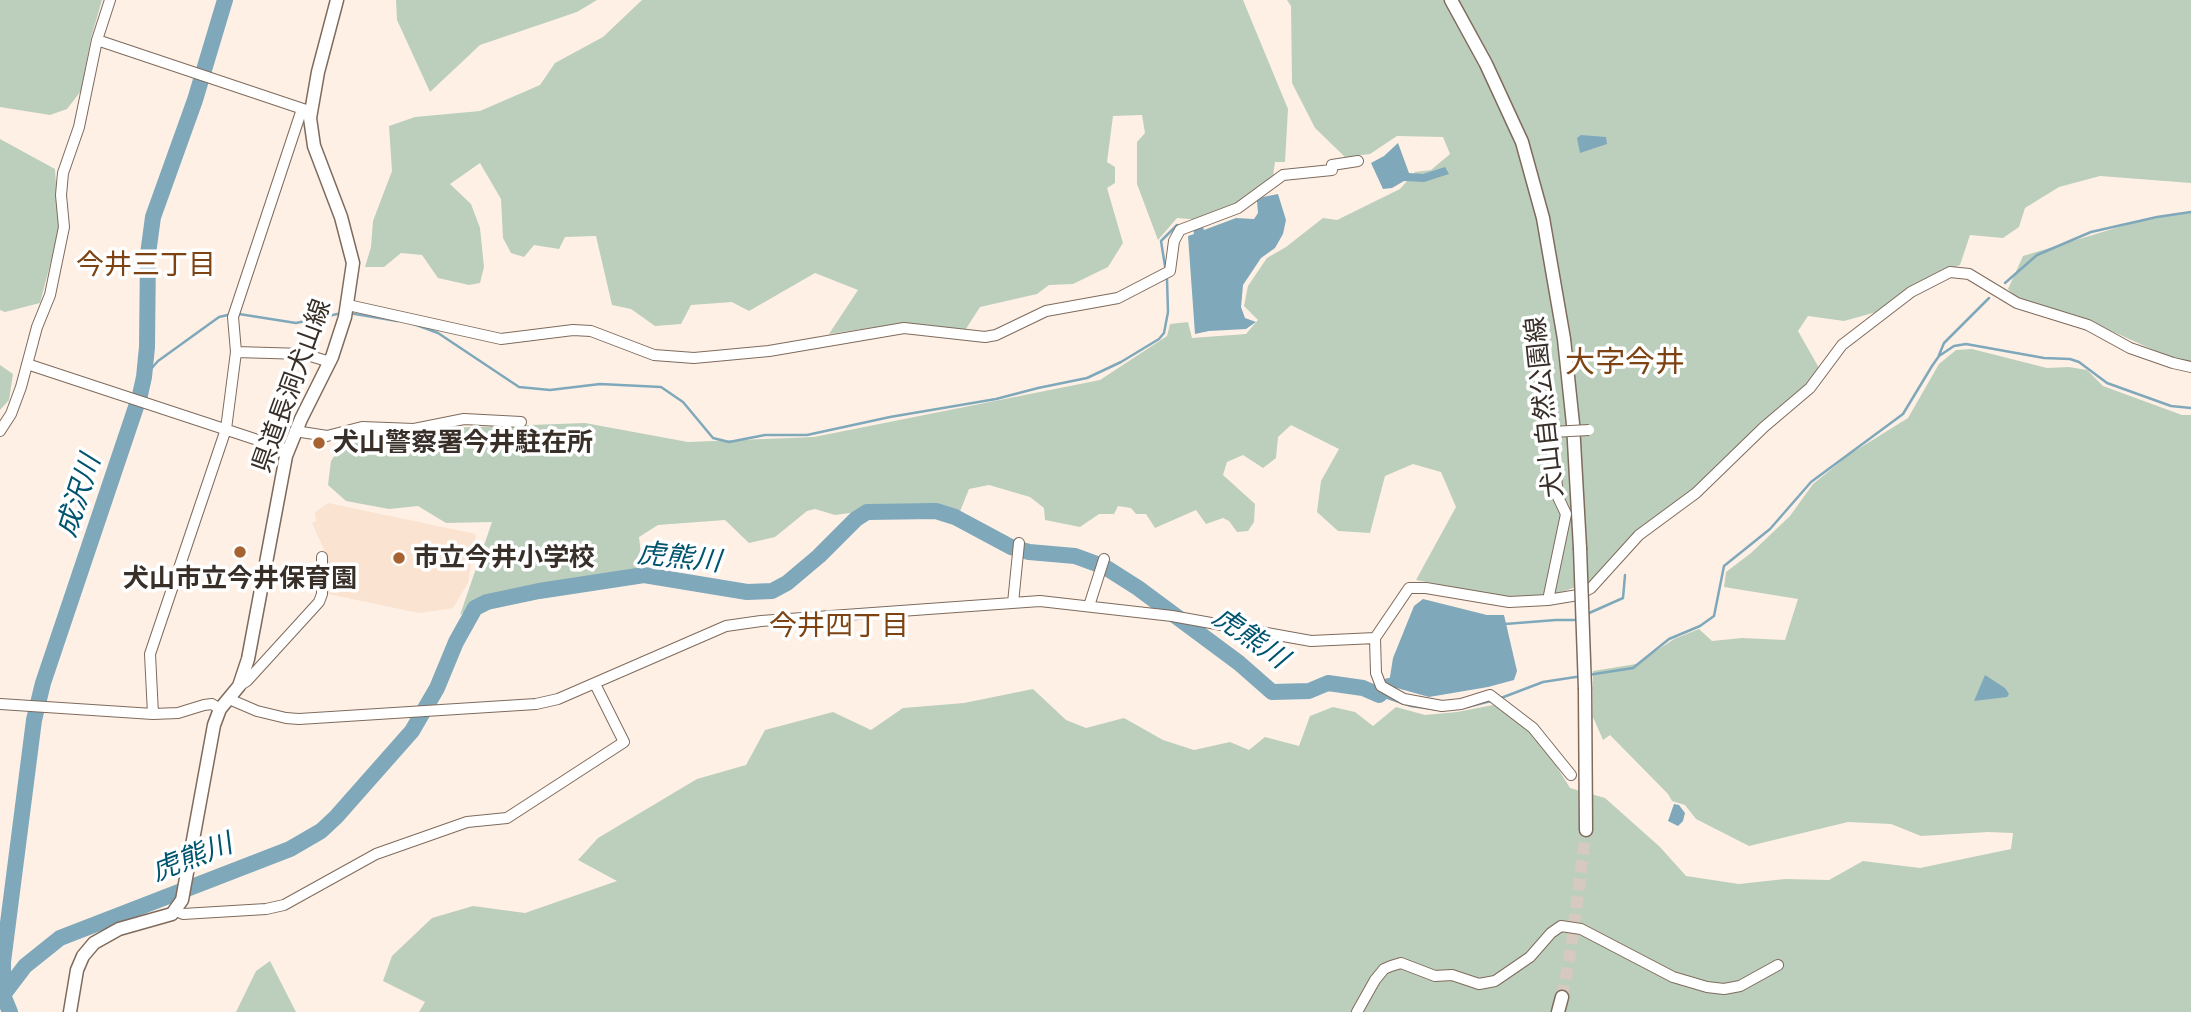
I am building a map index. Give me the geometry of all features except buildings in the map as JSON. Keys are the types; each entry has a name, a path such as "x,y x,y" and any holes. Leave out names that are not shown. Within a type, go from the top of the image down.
{"main road":[{"name":"県道長洞犬山線","path":"176,911 185,889 214,725 239,685 251,646 279,483 288,450 330,362 346,311 354,263 341,217 314,146 306,110 337,0"},
{"name":"犬山自然公園線","path":"1451,0 1486,64 1522,142 1543,218 1573,424 1586,689 1586,830"},
{"path":"70,1012 77,970 83,956 94,943 119,929 176,911"},
{"path":"1558,1012 1562,997"}],"street":[{"path":"0,431 11,414 50,295 64,227 61,195 63,173 82,114 97,40 110,0"},
{"path":"97,40 306,110 234,312 236,352 226,429 150,654 153,714"},
{"path":"346,311 501,339 573,330 591,331 654,355 694,358 769,351 904,328 985,337 996,335 1046,311 1118,298 1170,271 1174,241 1180,230 1238,208 1283,175 1332,170 1332,165 1358,161"},
{"path":"1571,775 1533,728 1492,697 1442,706 1416,702 1384,689 1376,673 1375,638 1404,592 1415,586 1509,601 1548,600 1578,595 1591,588 1639,535 1696,493 1764,427 1810,388 1842,345 1911,292 1950,272 1977,277 2017,303 2088,325 2130,348 2191,367"},
{"path":"236,352 304,354 330,362"},
{"path":"27,364 288,450"},
{"path":"295,431 327,436 362,426 414,429 464,419 521,422"},
{"path":"1548,600 1566,514 1558,497 1555,466 1547,433 1589,430"},
{"path":"1013,603 1019,543"},
{"path":"239,685 247,681 319,602 322,594 322,557"},
{"path":"1089,606 1104,559"},
{"path":"0,704 153,714 178,713 204,705 225,704 286,718 536,704 558,699 595,684 726,626 761,621 1040,601 1177,617 1311,640 1375,638"},
{"path":"176,911 183,914 266,909 284,905 376,854 467,822 507,818 624,742 595,684"},
{"path":"1357,1012 1375,980 1391,965 1401,963 1435,976 1452,975 1479,984 1495,981 1530,957 1551,933 1561,926 1581,929 1673,977 1707,987 1724,989 1740,986 1778,965"}],"shaded area":[{"name":"市立今井小学校","path":"328,503 476,534 468,583 453,608 419,613 328,594 327,556 312,523 316,521 315,512"}],"green space":[{"path":"0,0 102,0 91,38 81,91 67,109 50,115 0,107"},
{"path":"396,0 597,0 577,12 480,45 430,92 397,20"},
{"path":"642,0 1243,0 1288,109 1285,162 1275,162 1273,176 1237,204 1201,220 1177,218 1158,240 1137,184 1137,142 1145,133 1142,115 1113,116 1107,162 1115,167 1115,183 1107,188 1123,243 1108,267 1073,284 1049,285 1037,294 980,307 964,332 903,323 829,334 858,290 815,273 749,311 732,302 691,305 681,324 655,326 631,309 612,305 596,236 565,237 559,249 534,245 524,257 511,253 503,238 501,199 480,163 450,184 471,204 480,228 484,267 480,283 469,285 438,278 422,255 401,253 384,267 365,267 371,247 373,221 392,171 389,126 415,117 480,111 540,85 555,63 603,37"},
{"path":"1287,0 2191,0 2191,183 2100,176 2059,187 2025,208 2019,227 2003,238 1970,235 1960,265 1920,281 1880,311 1844,321 1808,316 1798,331 1819,368 1805,387 1695,487 1636,535 1593,581 1556,594 1509,598 1416,580 1456,507 1441,472 1413,464 1385,476 1370,533 1338,531 1317,512 1321,481 1339,449 1291,425 1278,437 1276,458 1263,468 1243,455 1227,462 1223,475 1255,504 1254,522 1248,531 1237,532 1229,521 1223,518 1206,524 1196,510 1155,528 1146,514 1136,514 1131,508 1118,506 1114,514 1099,514 1080,527 1045,520 1044,508 1030,497 989,485 969,489 959,514 940,509 879,509 835,515 815,509 807,511 775,537 749,543 725,520 658,525 639,537 642,563 634,574 482,600 460,615 492,522 446,523 418,506 389,509 346,501 328,485 331,461 345,440 370,434 414,435 447,428 585,423 688,442 814,437 1100,380 1167,336 1170,324 1188,322 1192,338 1246,334 1258,320 1244,306 1248,286 1267,258 1323,218 1337,220 1400,189 1415,172 1431,170 1450,154 1443,137 1397,136 1370,154 1345,157 1315,128 1292,83 1291,6"},
{"path":"0,139 55,169 59,230 40,303 5,312 0,310"},
{"path":"2191,211 2191,362 2167,356 2089,321 2017,298 2008,289 2023,256 2129,224"},
{"path":"1972,349 2047,368 2087,370 2103,386 2182,415 2191,415 2191,1012 419,1012 425,1002 383,981 392,956 432,918 473,906 525,913 617,881 578,860 598,838 697,779 746,765 765,730 833,712 871,730 903,708 964,703 1033,689 1066,720 1086,728 1124,718 1163,740 1194,750 1230,742 1249,750 1265,737 1299,746 1310,716 1333,707 1355,712 1373,726 1396,707 1425,715 1493,705 1513,716 1544,746 1570,788 1605,798 1660,847 1686,876 1739,884 1785,879 1829,880 1863,861 1920,868 2011,849 2013,833 1921,836 1891,824 1848,822 1749,846 1696,819 1685,805 1672,801 1610,735 1603,740 1593,717 1593,671 1636,664 1674,639 1699,629 1712,641 1742,638 1785,640 1798,599 1724,587 1726,572 1751,553 1790,516 1813,484 1850,454 1908,418 1939,364 1956,350"},
{"path":"0,365 13,374 9,400 0,410"},
{"path":"270,961 296,1012 236,1012 256,971"}],"water":[{"path":"1581,135 1606,137 1607,144 1580,153 1577,138"},
{"path":"1398,143 1409,173 1423,174 1445,167 1449,174 1424,182 1404,181 1392,188 1383,189 1371,163 1384,156"},
{"path":"1278,194 1286,220 1283,234 1275,248 1261,258 1243,285 1241,307 1245,318 1256,322 1246,329 1195,334 1188,236 1194,234 1193,227 1202,224 1204,230 1236,218 1254,219 1258,213 1257,201"},
{"path":"1423,599 1487,615 1504,615 1517,671 1514,680 1429,697 1386,685 1389,683 1393,658 1414,606"},
{"path":"1985,675 2005,688 2009,694 2007,697 1974,701"},
{"path":"1674,804 1679,805 1685,813 1678,826 1668,821"}],"waterway":[{"name":"成沢川","path":"10,1012 3,995 3,962 34,720 43,683 140,395 147,347 148,254 153,217 195,100 225,0"},
{"path":"2005,283 2037,255 2091,232 2191,212"},
{"path":"1165,266 1161,241 1177,225"},
{"path":"411,323 438,333 519,387 550,390 600,384 661,387 683,402 713,438 729,442 765,435 807,435 890,417 996,399 1087,378 1121,362 1159,339 1164,333 1168,312 1167,279"},
{"path":"1939,355 1944,343 1989,298"},
{"path":"239,314 296,323 342,313"},
{"path":"349,313 397,321"},
{"path":"144,377 158,361 219,317 232,314"},
{"path":"1588,675 1633,668 1669,639 1700,626 1714,616 1724,566 1770,529 1811,482 1903,414 1939,356 1954,346 1966,344 2044,358 2070,359 2079,362 2107,383 2171,406 2191,408"},
{"name":"虎熊川","path":"3,995 25,966 60,938 290,849 321,831 412,731 437,688 456,642 475,608 487,602 539,591 644,575 747,592 772,591 787,583 867,512 936,511 955,517 1011,547 1029,552 1075,556 1105,567 1138,588 1239,663 1272,692 1309,691 1328,683 1363,688 1379,695 1389,686"},
{"path":"1587,614 1623,598 1625,575"},
{"path":"1505,624 1579,620"},
{"path":"1501,698 1543,682 1582,676"},
{"path":"1379,695 1411,706 1440,710"},
{"path":"1467,707 1491,701"}],"tunnel":[{"path":"1562,997 1586,830"}],"place":[{"name":"犬山警察署今井駐在所","path":"319,443"},
{"name":"犬山市立今井保育園","path":"240,552"},
{"name":"市立今井小学校","path":"399,558"}],"district":[{"name":"今井三丁目","path":"146,266"},
{"name":"大字今井","path":"1625,363"},
{"name":"今井四丁目","path":"839,627"}]}
